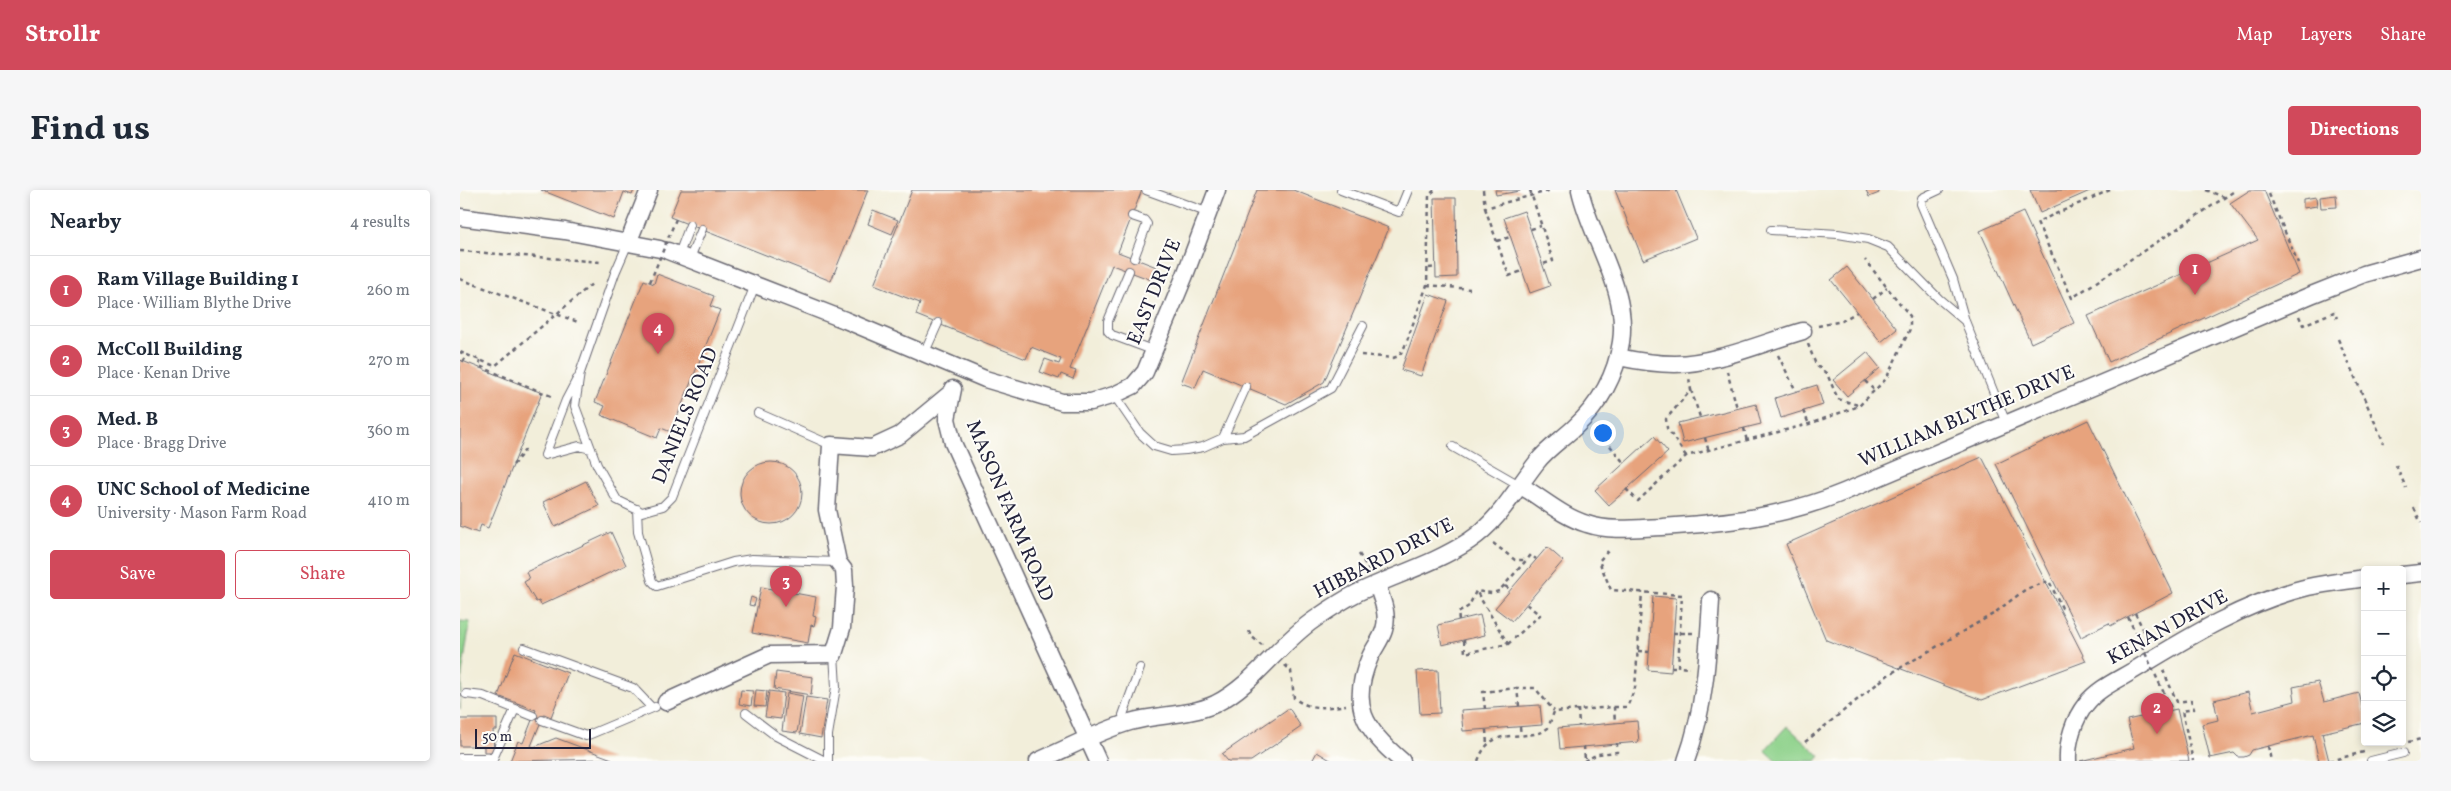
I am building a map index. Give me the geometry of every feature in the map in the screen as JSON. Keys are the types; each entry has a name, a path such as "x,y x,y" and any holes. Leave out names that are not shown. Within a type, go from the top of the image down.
{"street":[{"path":"628,243 649,190"},
{"name":"EAST DRIVE","path":"959,369 1028,394 1062,402 1091,402 1114,395 1132,386 1145,372 1217,190"},
{"name":"HIBBARD DRIVE","path":"1038,761 1127,723 1195,711 1227,698 1243,687 1299,630 1356,593 1419,568 1468,542 1481,531 1521,486 1542,457 1585,417 1606,389 1618,357 1622,330 1619,302 1587,217 1580,190"},
{"path":"460,217 504,221 674,253 756,284 959,369"},
{"name":"WILLIAM BLYTHE DRIVE","path":"1521,486 1574,519 1597,527 1622,529 1735,522 1782,513 1823,501 2320,291 2364,274 2421,258"},
{"path":"1618,357 1657,363 1686,363 1722,355 1802,331"},
{"name":"MASON FARM ROAD","path":"959,369 947,419 953,443 1098,761"},
{"path":"659,705 769,655 834,654 842,628 845,586 844,570 838,562 827,510 832,445 872,448 900,435 952,392"},
{"path":"2406,575 2421,573"},
{"name":"KENAN DRIVE","path":"2068,761 2073,729 2086,704 2120,678 2202,629 2254,605 2307,587 2361,579"},
{"path":"1377,585 1385,611 1384,630 1363,672 1359,686 1359,703 1369,726 1386,747 1402,761"},
{"path":"1686,761 1707,670 1711,600"}],"lane":[{"path":"1146,190 1209,213"},
{"path":"1341,190 1399,212 1408,190"},
{"path":"1939,190 1922,198 1921,204 1953,279 1965,321 2006,423"},
{"path":"1132,216 1144,220 1147,224 1134,258"},
{"path":"674,253 690,225"},
{"path":"674,253 702,229"},
{"path":"1771,230 1838,234 1868,239 1888,248 1939,299 1965,321"},
{"path":"592,449 580,446 545,455 566,400 580,373 615,273 628,243"},
{"path":"1129,271 1108,321 1108,331 1112,335 1154,351"},
{"name":"DANIELS ROAD","path":"636,509 642,512 663,506 672,497 756,284"},
{"path":"924,354 938,324"},
{"path":"1114,395 1140,434 1154,446 1171,451 1186,450 1203,447 1223,438 1244,436 1331,388 1363,326"},
{"path":"580,373 575,406 597,465 618,500 636,509 638,532 652,581 657,586 733,562 752,560 838,562"},
{"path":"1223,438 1246,387"},
{"path":"758,413 832,445"},
{"path":"1454,447 1521,486"},
{"path":"524,648 633,688 659,705"},
{"path":"746,713 776,736 826,761 836,686 834,654"},
{"path":"1123,715 1140,668"},
{"path":"466,694 483,696 533,716"},
{"path":"542,720 586,736 659,705"},
{"path":"460,758 493,760 514,709"},
{"path":"2371,761 2403,754"}],"path":[{"path":"1350,352 1393,358 1398,356 1405,346 1428,284 1429,195 1435,190"},
{"path":"1482,190 1485,208 1509,276 1522,271"},
{"path":"1530,190 1553,261 1543,264"},
{"path":"1485,208 1552,190"},
{"path":"2110,190 2037,222 2072,298 2236,190"},
{"path":"2206,190 2224,198"},
{"path":"2269,194 2298,263"},
{"path":"650,282 676,219"},
{"path":"1531,229 1542,226"},
{"path":"1428,236 1435,236"},
{"path":"1497,241 1510,237"},
{"path":"460,251 601,262"},
{"path":"1626,489 1638,501 1686,456 1709,452 1809,424 1859,406 1875,392 1886,379 1910,329 1910,316 1865,260"},
{"path":"1429,268 1436,267"},
{"path":"460,279 578,322"},
{"path":"460,352 495,366 593,283"},
{"path":"1428,284 1470,289"},
{"path":"1873,299 1887,288"},
{"path":"1857,312 1842,321 1802,331 1816,365 1827,374 1838,400 1859,406"},
{"path":"2303,325 2334,312 2337,318"},
{"path":"2338,339 2384,443"},
{"path":"1771,340 1796,392"},
{"path":"1405,346 1409,348"},
{"path":"463,362 467,355"},
{"path":"1722,355 1737,408"},
{"path":"480,360 479,366 551,396"},
{"path":"1686,363 1691,390 1700,417"},
{"path":"1865,381 1875,392"},
{"path":"1686,456 1667,428 1666,419 1691,390"},
{"path":"1803,411 1809,424"},
{"path":"1585,417 1624,463"},
{"path":"1744,428 1747,442"},
{"path":"1705,438 1709,452"},
{"path":"514,465 525,450 528,451"},
{"path":"2396,465 2406,488"},
{"path":"2414,508 2421,523"},
{"path":"1481,531 1507,556 1515,560 1528,560"},
{"path":"1608,551 1599,561 1611,590 1682,594 1678,668"},
{"path":"1358,554 1368,569"},
{"path":"1476,591 1492,593 1499,591 1532,555 1536,559"},
{"path":"1805,742 1888,675 1993,614 2026,589 2049,581 2062,608 2066,607"},
{"path":"1505,586 1510,590"},
{"path":"1459,620 1458,613 1469,606 1476,591"},
{"path":"1476,591 1508,644"},
{"path":"1554,712 1627,707 1635,688 1642,592"},
{"path":"1464,640 1465,653 1508,644 1540,615 1526,604"},
{"path":"2128,618 2172,710"},
{"path":"1249,631 1252,637"},
{"path":"1673,633 1709,632"},
{"path":"1638,651 1649,652"},
{"path":"1671,667 1707,670"},
{"path":"1291,671 1294,698 1301,704 1316,707 1359,703"},
{"path":"1517,688 1519,706"},
{"path":"1484,709 1483,692 1535,688 1554,712"},
{"path":"2175,697 2177,702 2191,700 2194,709 2182,712 2193,761"},
{"path":"1614,707 1615,723"},
{"path":"1578,710 1579,726"},
{"path":"1478,761 1487,745 1498,738 1542,732 1548,728 1554,712"},
{"path":"1520,727 1521,735"},
{"path":"1486,730 1487,745"},
{"path":"1584,746 1584,760 1598,754 1617,752 1617,744"},
{"path":"2268,746 2271,761"}],"green space":[{"path":"460,621 470,622 462,674 460,709"},
{"path":"1787,726 1820,756 1816,761 1777,761 1765,750"}],"building":[{"path":"541,190 634,190 632,195 624,192 614,219"},
{"path":"681,190 868,190 831,281 670,217"},
{"path":"912,190 1142,190 1118,252 1159,268 1154,281 1112,265 1070,369 1076,371 1073,379 1061,374 1059,379 1040,372 1045,359 1059,364 1061,359 1031,347 1026,359 916,315 920,303 874,285"},
{"path":"1257,190 1293,190 1389,228 1324,382 1286,404 1203,369 1195,388 1181,383"},
{"path":"1495,190 1520,190 1520,191 1496,195"},
{"path":"1615,190 1676,190 1696,238 1643,260"},
{"path":"1866,190 1878,190 1879,193 1869,197"},
{"path":"2030,190 2092,190 2040,213"},
{"path":"2250,190 2264,190 2299,274 2109,362 2088,316 2258,240 2230,203"},
{"path":"2336,195 2337,207 2321,208 2320,197"},
{"path":"2316,197 2317,206 2303,208 2303,199"},
{"path":"1434,198 1456,198 1457,277 1436,278"},
{"path":"873,210 898,220 892,234 868,224"},
{"path":"1524,211 1550,286 1530,293 1504,218"},
{"path":"2023,212 2074,323 2031,343 1980,231"},
{"path":"1847,267 1897,329 1881,342 1831,280"},
{"path":"657,274 714,296 710,306 720,310 671,432 661,428 657,438 601,415 605,406 595,402 644,280 654,284"},
{"path":"1428,294 1448,301 1421,376 1401,370"},
{"path":"1867,352 1880,368 1847,396 1833,380"},
{"path":"460,360 542,393 488,528 481,525 478,533 460,526"},
{"path":"1817,385 1823,405 1781,418 1775,398"},
{"path":"1756,404 1761,424 1683,443 1678,423"},
{"path":"2088,420 2173,593 2110,626 2109,623 2081,637 1996,464"},
{"path":"1654,436 1668,452 1609,505 1595,490"},
{"path":"1982,457 2086,661 1982,700 1826,640 1786,544"},
{"path":"771,462 783,464 793,471 800,481 802,493 800,505 793,515 783,522 771,524 759,522 749,515 742,505 740,493 742,481 749,471 759,464"},
{"path":"586,481 599,506 555,527 543,502"},
{"path":"611,532 626,565 541,605 539,601 536,602 524,582 529,579 526,572"},
{"path":"1547,547 1563,561 1512,621 1495,608"},
{"path":"761,587 816,597 813,616 816,617 814,626 811,625 808,643 752,633"},
{"path":"1653,596 1676,598 1671,672 1648,670"},
{"path":"751,597 756,599 754,606 749,605"},
{"path":"1480,615 1485,635 1442,645 1438,625"},
{"path":"515,652 568,673 551,717 544,714 531,746 534,747 556,738 612,759 510,761 518,741 523,743 536,710 498,696"},
{"path":"1438,670 1440,713 1420,714 1417,671"},
{"path":"776,672 813,677 811,695 774,689"},
{"path":"2318,682 2324,702 2359,693 2361,724 2322,733 2329,761 2319,761 2313,735 2252,750 2249,755 2244,757 2238,757 2234,753 2210,758 2202,724 2218,720 2214,700 2248,692 2253,712 2295,701 2293,687"},
{"path":"741,690 753,691 751,706 739,704"},
{"path":"756,690 767,691 765,707 754,706"},
{"path":"769,691 784,693 781,719 765,717"},
{"path":"787,693 803,696 797,733 782,731"},
{"path":"806,697 827,700 821,738 800,734"},
{"path":"1540,705 1542,725 1463,731 1461,710"},
{"path":"1289,708 1301,727 1251,761 1228,761 1222,754"},
{"path":"2177,709 2189,761 2080,761 2134,748 2127,720"},
{"path":"460,719 497,719 497,730 493,730 494,752 484,752 484,746 460,746"},
{"path":"1637,721 1639,742 1560,749 1558,728"},
{"path":"1317,752 1332,761 1312,761"}],"place":[{"name":"Ram Village Building 1","path":"2195,295"},
{"name":"UNC School of Medicine","path":"658,354"},
{"name":"Med. B","path":"786,607"},
{"name":"McColl Building","path":"2157,734"}]}
